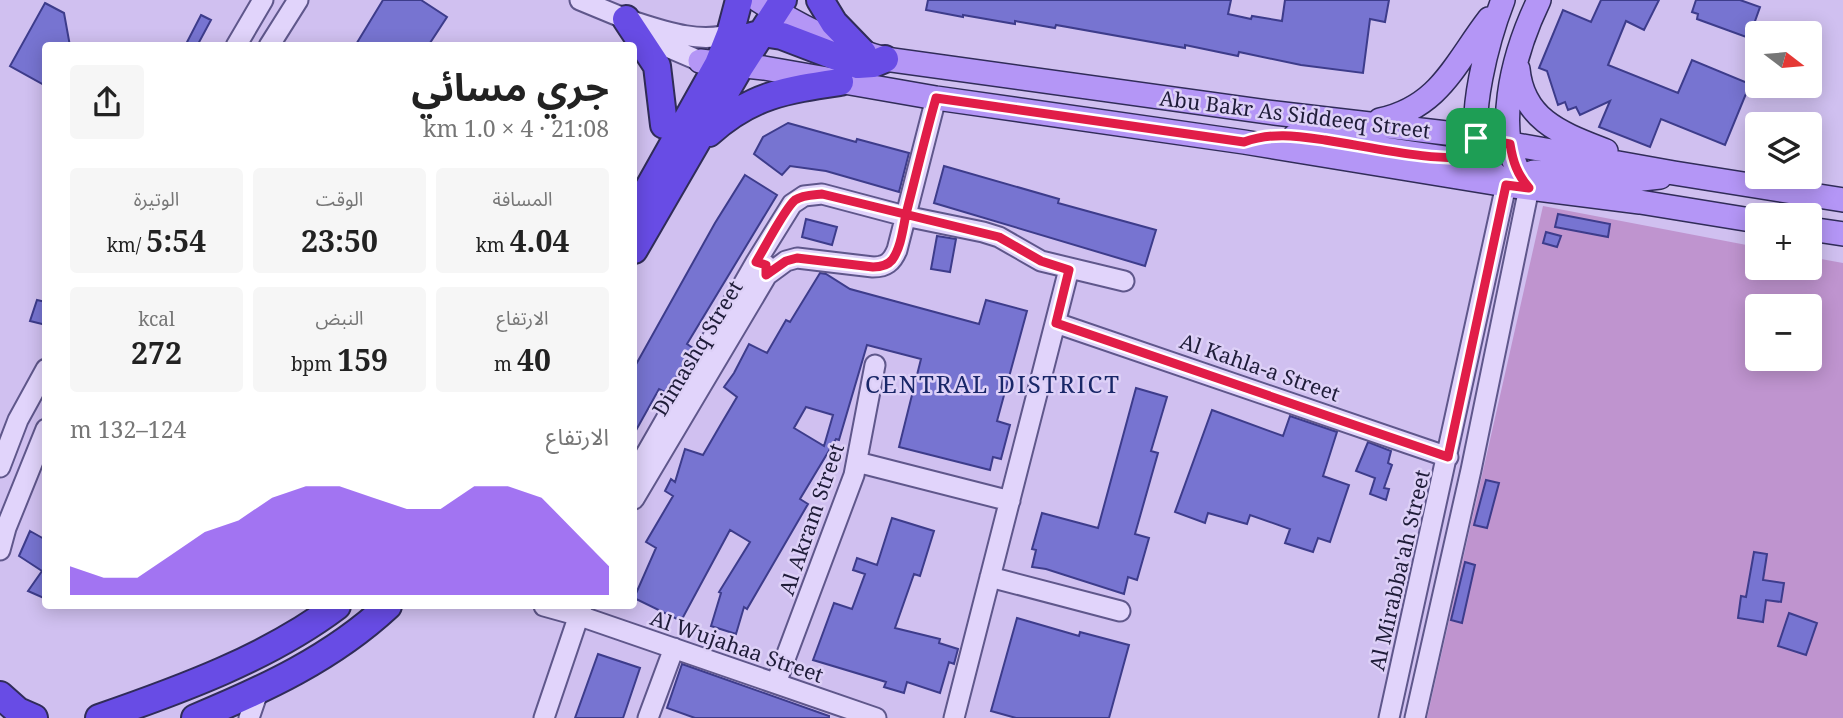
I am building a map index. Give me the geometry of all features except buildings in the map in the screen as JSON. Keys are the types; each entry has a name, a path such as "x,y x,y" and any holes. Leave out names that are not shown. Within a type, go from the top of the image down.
{"highway":[{"path":"637,244 697,143 742,32 737,0"},
{"path":"742,32 782,36 858,65 873,64 874,56 834,23 820,0"},
{"path":"626,19 657,66 664,125"},
{"path":"637,173 664,125 742,32"},
{"path":"637,229 645,194 742,32"},
{"path":"697,143 717,125 752,102 782,92 840,82"},
{"path":"99,718 133,711 228,667 275,644 334,609"},
{"path":"195,718 258,692 328,654 384,609"},
{"path":"0,695 18,711 34,718"}],"main road":[{"path":"1518,183 1507,112 1517,59 1539,0"},
{"path":"1370,123 1408,113 1425,102 1463,58 1502,1"},
{"path":"1502,1 1484,65 1476,108 1478,147 1491,171 1518,183"},
{"name":"Abu Bakr As Siddeeq Street","path":"742,32 764,68 936,98 1745,219"},
{"name":"Abu Bakr As Siddeeq Street","path":"874,56 1275,113 1370,123 1478,147 1510,144 1843,200"},
{"path":"1517,59 1519,83 1526,101 1536,115 1570,135 1645,167"},
{"path":"1244,142 1259,137 1292,135 1451,159 1478,147"},
{"path":"1518,183 1534,172 1624,181 1642,181 1674,173"},
{"path":"1822,231 1843,234"}],"street":[{"path":"238,42 262,0"},
{"path":"272,42 298,0"},
{"path":"580,0 626,19 666,31 742,32"},
{"path":"761,268 797,258 873,267 887,264 897,250 936,98"},
{"path":"1415,718 1474,457 1518,183"},
{"name":"Al Mirabba'ah Street","path":"1390,718 1448,457 1518,183"},
{"name":"Dimashq Street","path":"637,494 796,200 804,196 822,194 999,237 1041,261 1069,270 1124,281"},
{"name":"Dimashq Street","path":"637,470 761,268"},
{"path":"954,718 1069,270"},
{"name":"Al Kahla-a Street","path":"1056,323 1448,457"},
{"name":"Al Akram Street","path":"776,683 857,462 875,365"},
{"path":"0,467 18,420 42,376"},
{"path":"0,550 6,528 42,439"},
{"path":"857,462 1010,501"},
{"path":"990,577 1120,611"},
{"path":"544,718 581,611"},
{"name":"Al Wujahaa Street","path":"581,611 674,648 776,683 851,714 876,718"},
{"path":"648,718 674,648"},
{"path":"249,718 258,692"}],"shaded area":[{"path":"1543,206 1745,245 1745,280 1822,280 1822,259 1843,263 1843,718 1427,718"}],"district":[{"name":"CENTRAL DISTRICT","path":"993,383"}],"route":[{"path":"1476,138 1481,156 1451,159 1292,135 1272,135 1244,142 936,98 905,216 897,250 891,261 881,267 873,267 797,258 786,261 766,275 766,265 756,262 792,204 804,196 822,194 905,216 999,237 1041,261 1069,270 1056,323 1448,457 1506,185 1529,188 1519,177 1513,163 1510,144 1476,138"}]}
